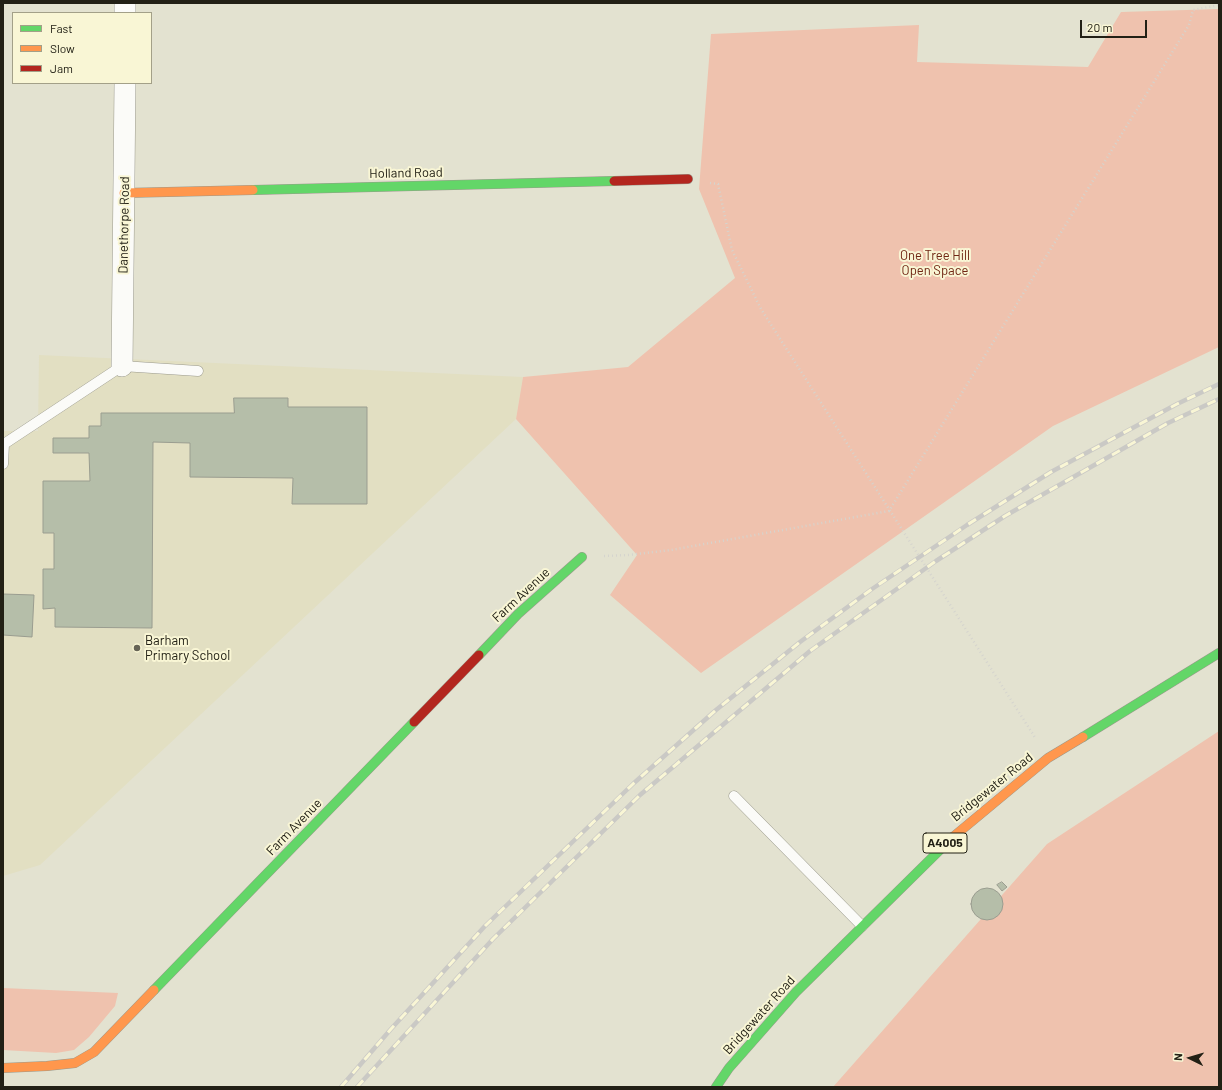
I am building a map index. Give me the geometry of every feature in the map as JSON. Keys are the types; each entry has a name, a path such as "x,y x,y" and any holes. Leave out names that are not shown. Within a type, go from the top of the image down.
{"street":[{"name":"Danethorpe Road","path":"122,366 125,84"},
{"name":"Holland Road","path":"124,193 688,179"},
{"name":"Farm Avenue","path":"3,1068 75,1063 94,1052 518,614 582,557"},
{"name":"Bridgewater Road","path":"716,1087 730,1068 796,992 948,841 1048,758 1219,653"}],"lane":[{"path":"3,464 4,444 122,366 198,371"},
{"path":"734,796 862,926"}],"path":[{"path":"582,557 628,556 671,550 889,511 1189,25 1193,10 1219,5"},
{"path":"688,179 718,184 732,250 761,309 1048,758"}],"shaded area":[{"name":"Barham Primary School","path":"39,355 523,377 516,419 40,865 3,876 3,431 38,431"}],"green space":[{"name":"One Tree Hill Open Space","path":"1219,9 1219,347 1053,426 701,673 610,595 637,555 516,419 523,377 628,367 735,278 699,189 711,34 919,25 917,62 1088,67 1121,12"},
{"path":"1219,731 1219,1087 833,1087 1047,844"},
{"path":"3,988 118,993 115,1006 89,1037 74,1050 56,1053 3,1050"}],"building":[{"path":"234,398 288,398 288,407 367,407 367,504 292,504 293,478 190,477 190,443 153,442 152,628 55,627 55,608 43,609 43,569 54,569 54,533 43,533 43,481 90,481 89,453 53,453 53,438 89,438 89,426 101,426 101,413 234,413"},
{"path":"3,594 34,595 32,637 3,635"},
{"path":"1002,882 1007,887 1002,891 997,885"},
{"path":"984,888 990,888 1000,895 1003,904 1002,910 996,917 990,920 984,920 974,913 971,907 971,901 978,891"}],"railway":[{"path":"341,1087 391,1029 485,926 634,783 716,710 800,642 872,589 967,525 1051,472 1177,404 1219,384"},
{"path":"357,1087 493,939 640,795 810,651 936,561 1005,516 1168,423 1219,399"}],"traffic: fast":[{"path":"253,190 614,181"},
{"path":"479,655 518,614 582,557"},
{"path":"1083,737 1219,653"},
{"path":"154,990 414,722"},
{"path":"716,1087 729,1068 796,992 953,837"}],"traffic: slow":[{"path":"124,193 253,190"},
{"path":"953,837 1048,758 1083,737"},
{"path":"3,1068 75,1063 94,1052 154,990"}],"traffic: jam":[{"path":"614,181 688,179"},
{"path":"414,722 479,655"}],"place":[{"name":"Barham Primary School","path":"137,648"}]}
